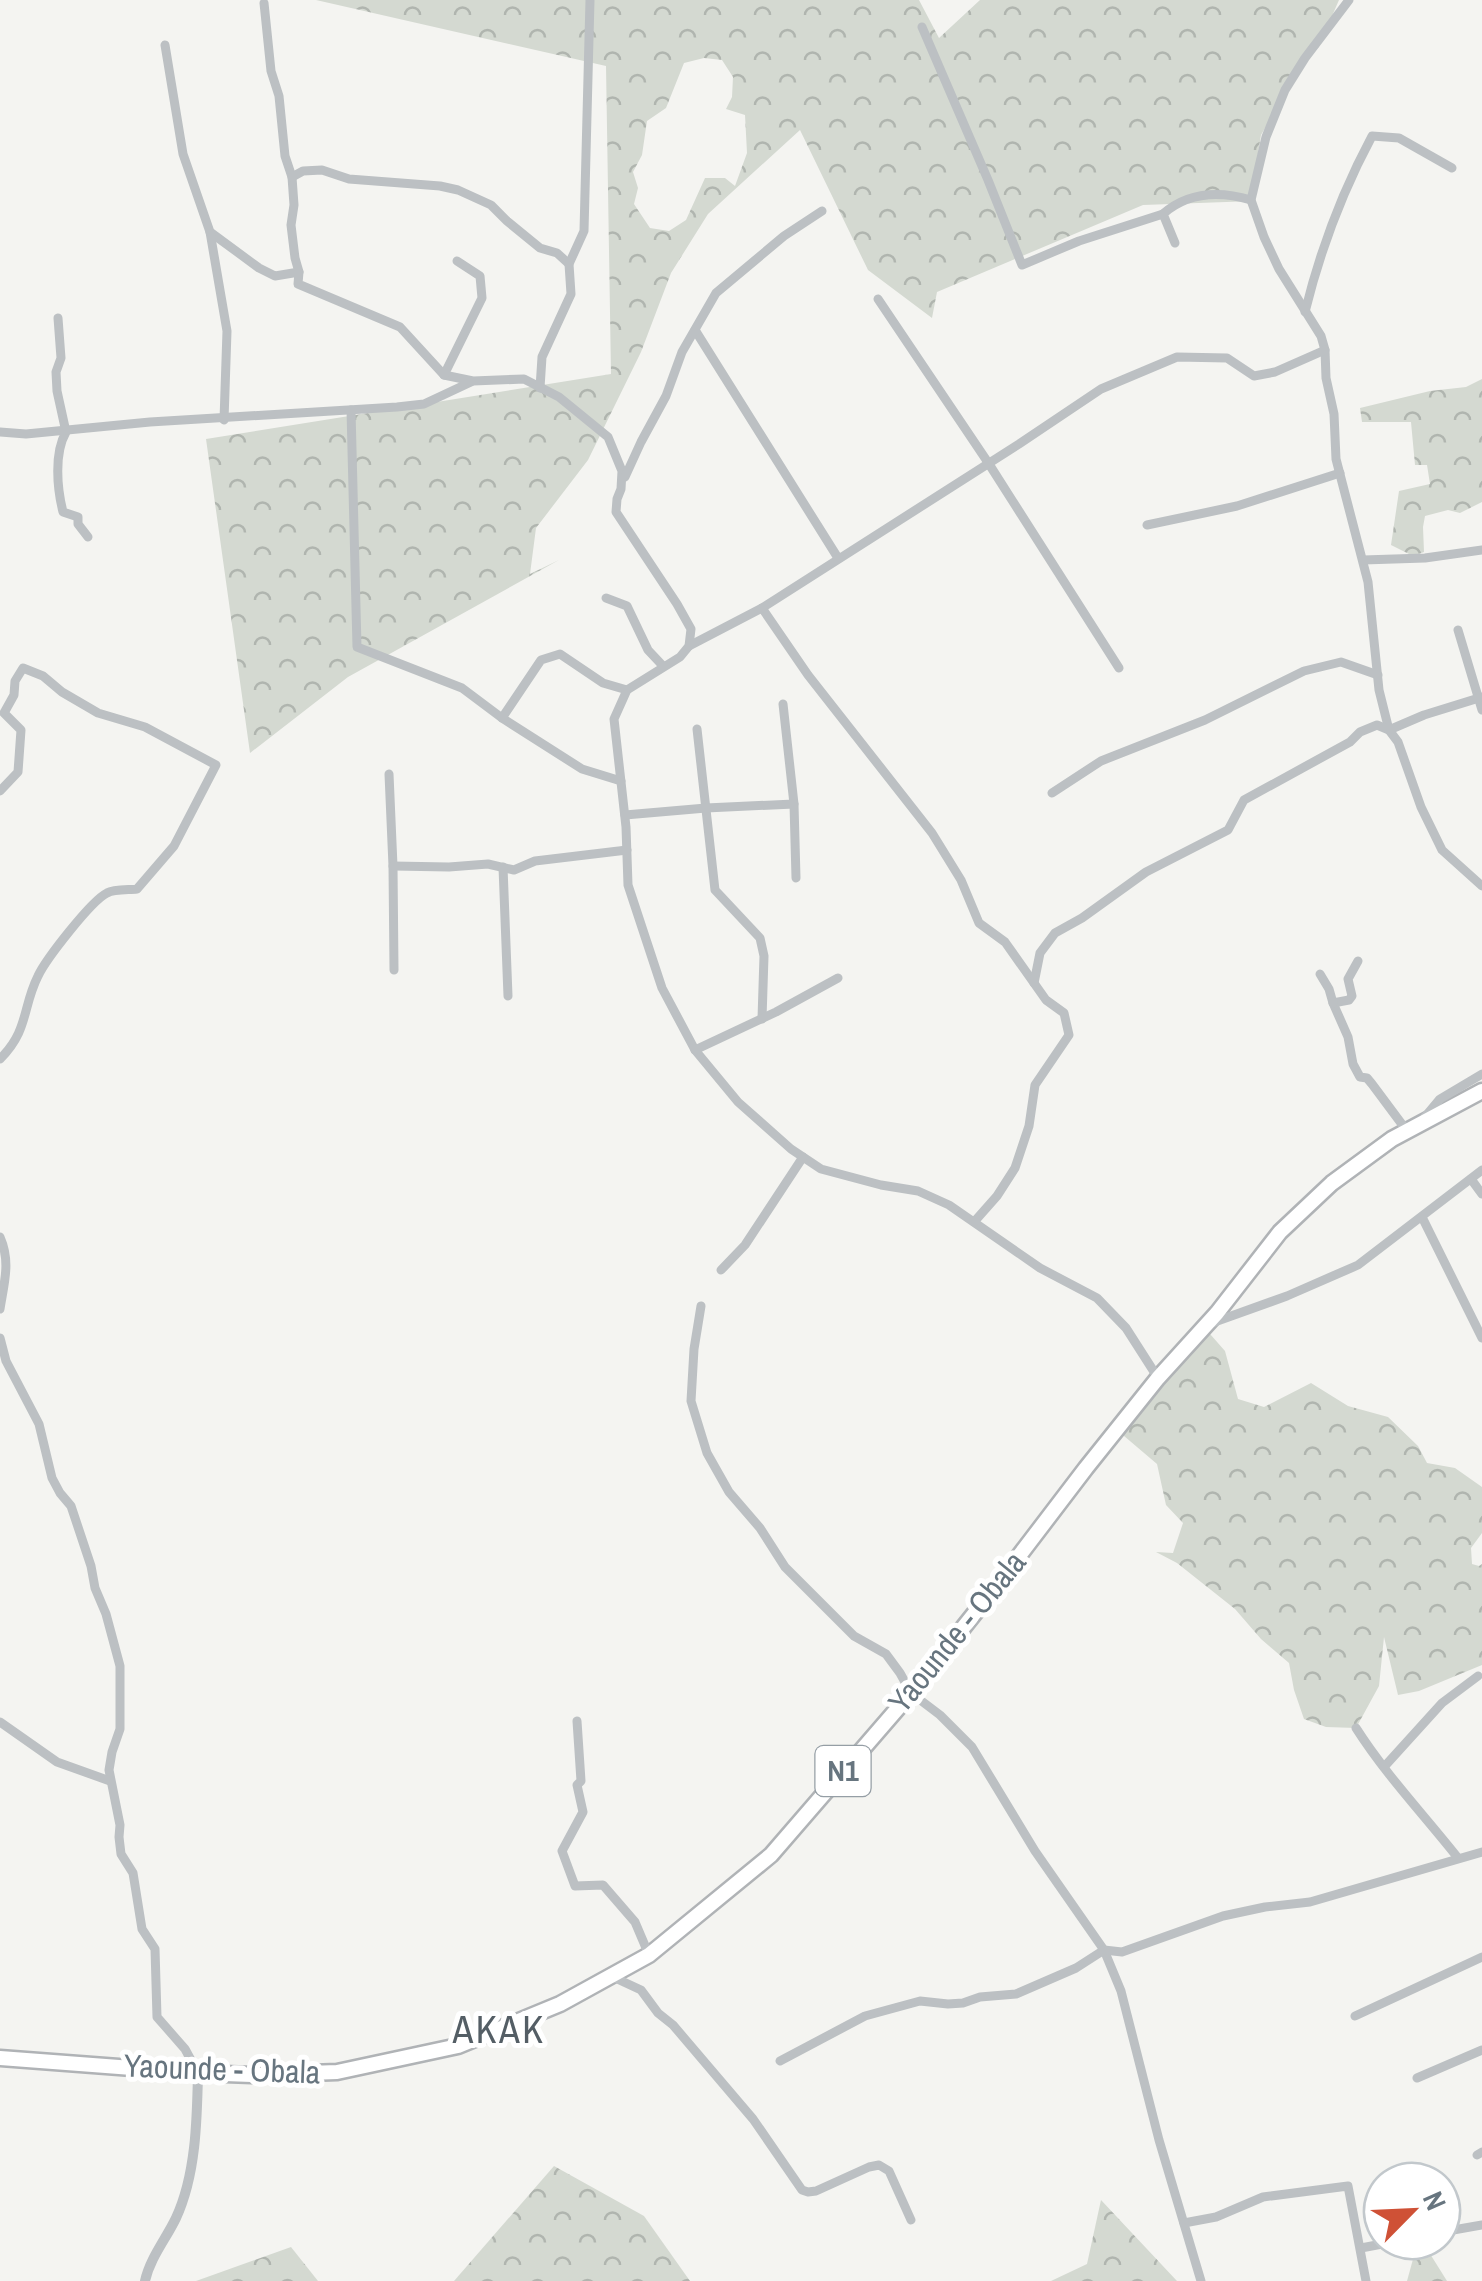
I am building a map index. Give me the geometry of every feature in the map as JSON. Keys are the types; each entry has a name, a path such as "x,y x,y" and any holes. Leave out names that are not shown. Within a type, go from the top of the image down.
{"highway":[{"name":"Yaounde - Obala","path":"0,2058 198,2073 337,2072 458,2046 560,2004 650,1954 771,1855 911,1693 1158,1378 1280,1232 1332,1182 1414,1127 1482,1091"}],"street":[{"path":"540,388 542,357 571,294 569,264 584,231 590,0"},
{"path":"1349,0 1285,90 1266,137 1252,200 1278,269 1320,336 1324,350 1334,414 1336,460 1363,560 1379,690 1389,730 1398,742 1442,850 1482,886"},
{"path":"264,3 292,177 298,284 400,327 444,376 473,381 524,379 559,397 608,437 622,472 622,489"},
{"path":"922,27 1022,265 1079,241 1163,214 1199,194 1252,200"},
{"path":"166,46 183,154 210,232 228,331 224,420"},
{"path":"1305,312 1348,181 1372,136 1399,138 1452,168"},
{"path":"292,177 322,170 349,179 458,190 492,205 540,248 557,253 569,264"},
{"path":"690,646 691,630 616,512 617,499 628,466 666,396 682,352 716,292 784,236 822,211"},
{"path":"1163,214 1176,243"},
{"path":"210,232 275,276 299,272"},
{"path":"444,376 482,298 480,276 457,260"},
{"path":"878,299 1119,668"},
{"path":"58,318 61,358 56,372 57,391 66,432 60,443 60,499 63,512 78,517 78,524 88,537"},
{"path":"695,330 838,558"},
{"path":"1158,1378 1126,1328 1097,1298 1040,1268 949,1205 918,1191 820,1169 738,1102 695,1050 662,988 628,885 614,719 627,690 690,646 762,608 1101,389 1177,357 1227,358 1254,376 1275,372 1324,350"},
{"path":"0,432 66,432 424,404 473,381"},
{"path":"352,410 357,647 462,688 582,770 622,782"},
{"path":"1148,524 1237,506 1340,473"},
{"path":"1363,560 1426,558 1482,550"},
{"path":"606,598 627,606 648,650 664,666"},
{"path":"762,608 932,834 961,880 978,922 1005,942 1046,1000 1064,1013 1068,1035 1035,1085 1030,1126 1015,1168 974,1222"},
{"path":"1458,630 1482,710"},
{"path":"502,718 542,660 560,654 604,683 627,690"},
{"path":"1052,793 1101,761 1204,720 1304,670 1341,662 1378,675"},
{"path":"0,791 18,772 22,730 4,713 23,668 98,713 145,727 216,766 174,846 137,889 107,892 73,926 38,974 22,1028 0,1059"},
{"path":"1034,982 1040,953 1054,933 1146,872 1228,830 1244,800 1376,725 1389,730 1480,698"},
{"path":"783,704 794,804 796,878"},
{"path":"697,729 714,890 760,938 764,956 762,1019"},
{"path":"389,774 394,970"},
{"path":"624,815 794,804"},
{"path":"393,866 488,864 514,870 535,861 626,850"},
{"path":"503,868 508,996"},
{"path":"1333,1004 1352,996 1348,979 1358,961"},
{"path":"1320,974 1348,1037 1360,1077 1367,1078 1414,1127 1440,1098 1482,1074"},
{"path":"695,1050 838,978"},
{"path":"721,1270 745,1245 803,1157"},
{"path":"1206,1325 1358,1265 1482,1170"},
{"path":"1471,1179 1482,1194"},
{"path":"1422,1218 1482,1338"},
{"path":"0,1237 8,1272 0,1309"},
{"path":"701,1306 691,1401 707,1452 730,1492 785,1567 854,1636 886,1654 911,1693 972,1746 1035,1851 1104,1950 1121,1991 1201,2281"},
{"path":"0,1338 6,1361 39,1424 52,1478 71,1506 106,1614 120,1666 120,1729 108,1770 120,1825 121,1854 134,1873 142,1929 155,1949 157,2017 185,2049 198,2073 190,2172 177,2216 146,2281"},
{"path":"1384,1767 1442,1702 1478,1676"},
{"path":"577,1721 581,1781 577,1785 583,1812 562,1852 575,1886 603,1885 636,1922 650,1954"},
{"path":"0,1722 57,1762 110,1781"},
{"path":"1356,1728 1458,1858"},
{"path":"780,2061 865,2016 920,2001 948,2004 994,1994 1016,1994 1076,1968 1104,1950 1122,1952 1223,1916 1310,1902 1482,1852"},
{"path":"1356,2016 1482,1957"},
{"path":"613,1977 641,1990 673,2026 753,2119 802,2190 816,2191 879,2165 889,2172 911,2220"},
{"path":"1417,2078 1482,2050"},
{"path":"1184,2223 1216,2217 1263,2197 1348,2186 1366,2281"}],"green space":[{"path":"316,0 919,0 939,38 980,0 1339,0 1318,48 1302,55 1261,135 1254,201 1143,205 937,292 932,318 868,270 800,130 708,214 671,273 641,352 588,460 536,528 530,574 559,560 348,677 250,753 206,439 611,374 606,66","holes":["704,58 722,60 733,77 732,97 726,109 745,115 747,153 735,186 725,178 705,178 686,220 669,231 650,228 634,204 638,188 633,172 642,155 647,121 666,108 684,63"]},
{"path":"1482,379 1482,502 1460,513 1448,510 1425,516 1424,552 1413,556 1391,545 1399,491 1430,484 1427,465 1415,465 1411,422 1362,422 1360,408 1430,391 1466,387"},
{"path":"1203,1326 1225,1351 1238,1399 1264,1407 1311,1383 1348,1406 1388,1417 1418,1446 1427,1463 1455,1468 1482,1487 1482,1533 1471,1548 1472,1564 1482,1564 1482,1665 1419,1691 1398,1695 1384,1637 1379,1686 1356,1728 1326,1727 1304,1719 1289,1663 1235,1609 1177,1563 1156,1552 1173,1553 1183,1523 1166,1505 1157,1464 1117,1430"},
{"path":"554,2166 644,2216 690,2281 454,2281"},
{"path":"1101,2200 1177,2281 1051,2281 1087,2264"},
{"path":"291,2247 318,2281 196,2281"},
{"path":"1412,2261 1434,2261 1447,2281 1407,2281"}],"district":[{"name":"AKAK","path":"499,2030"}]}
